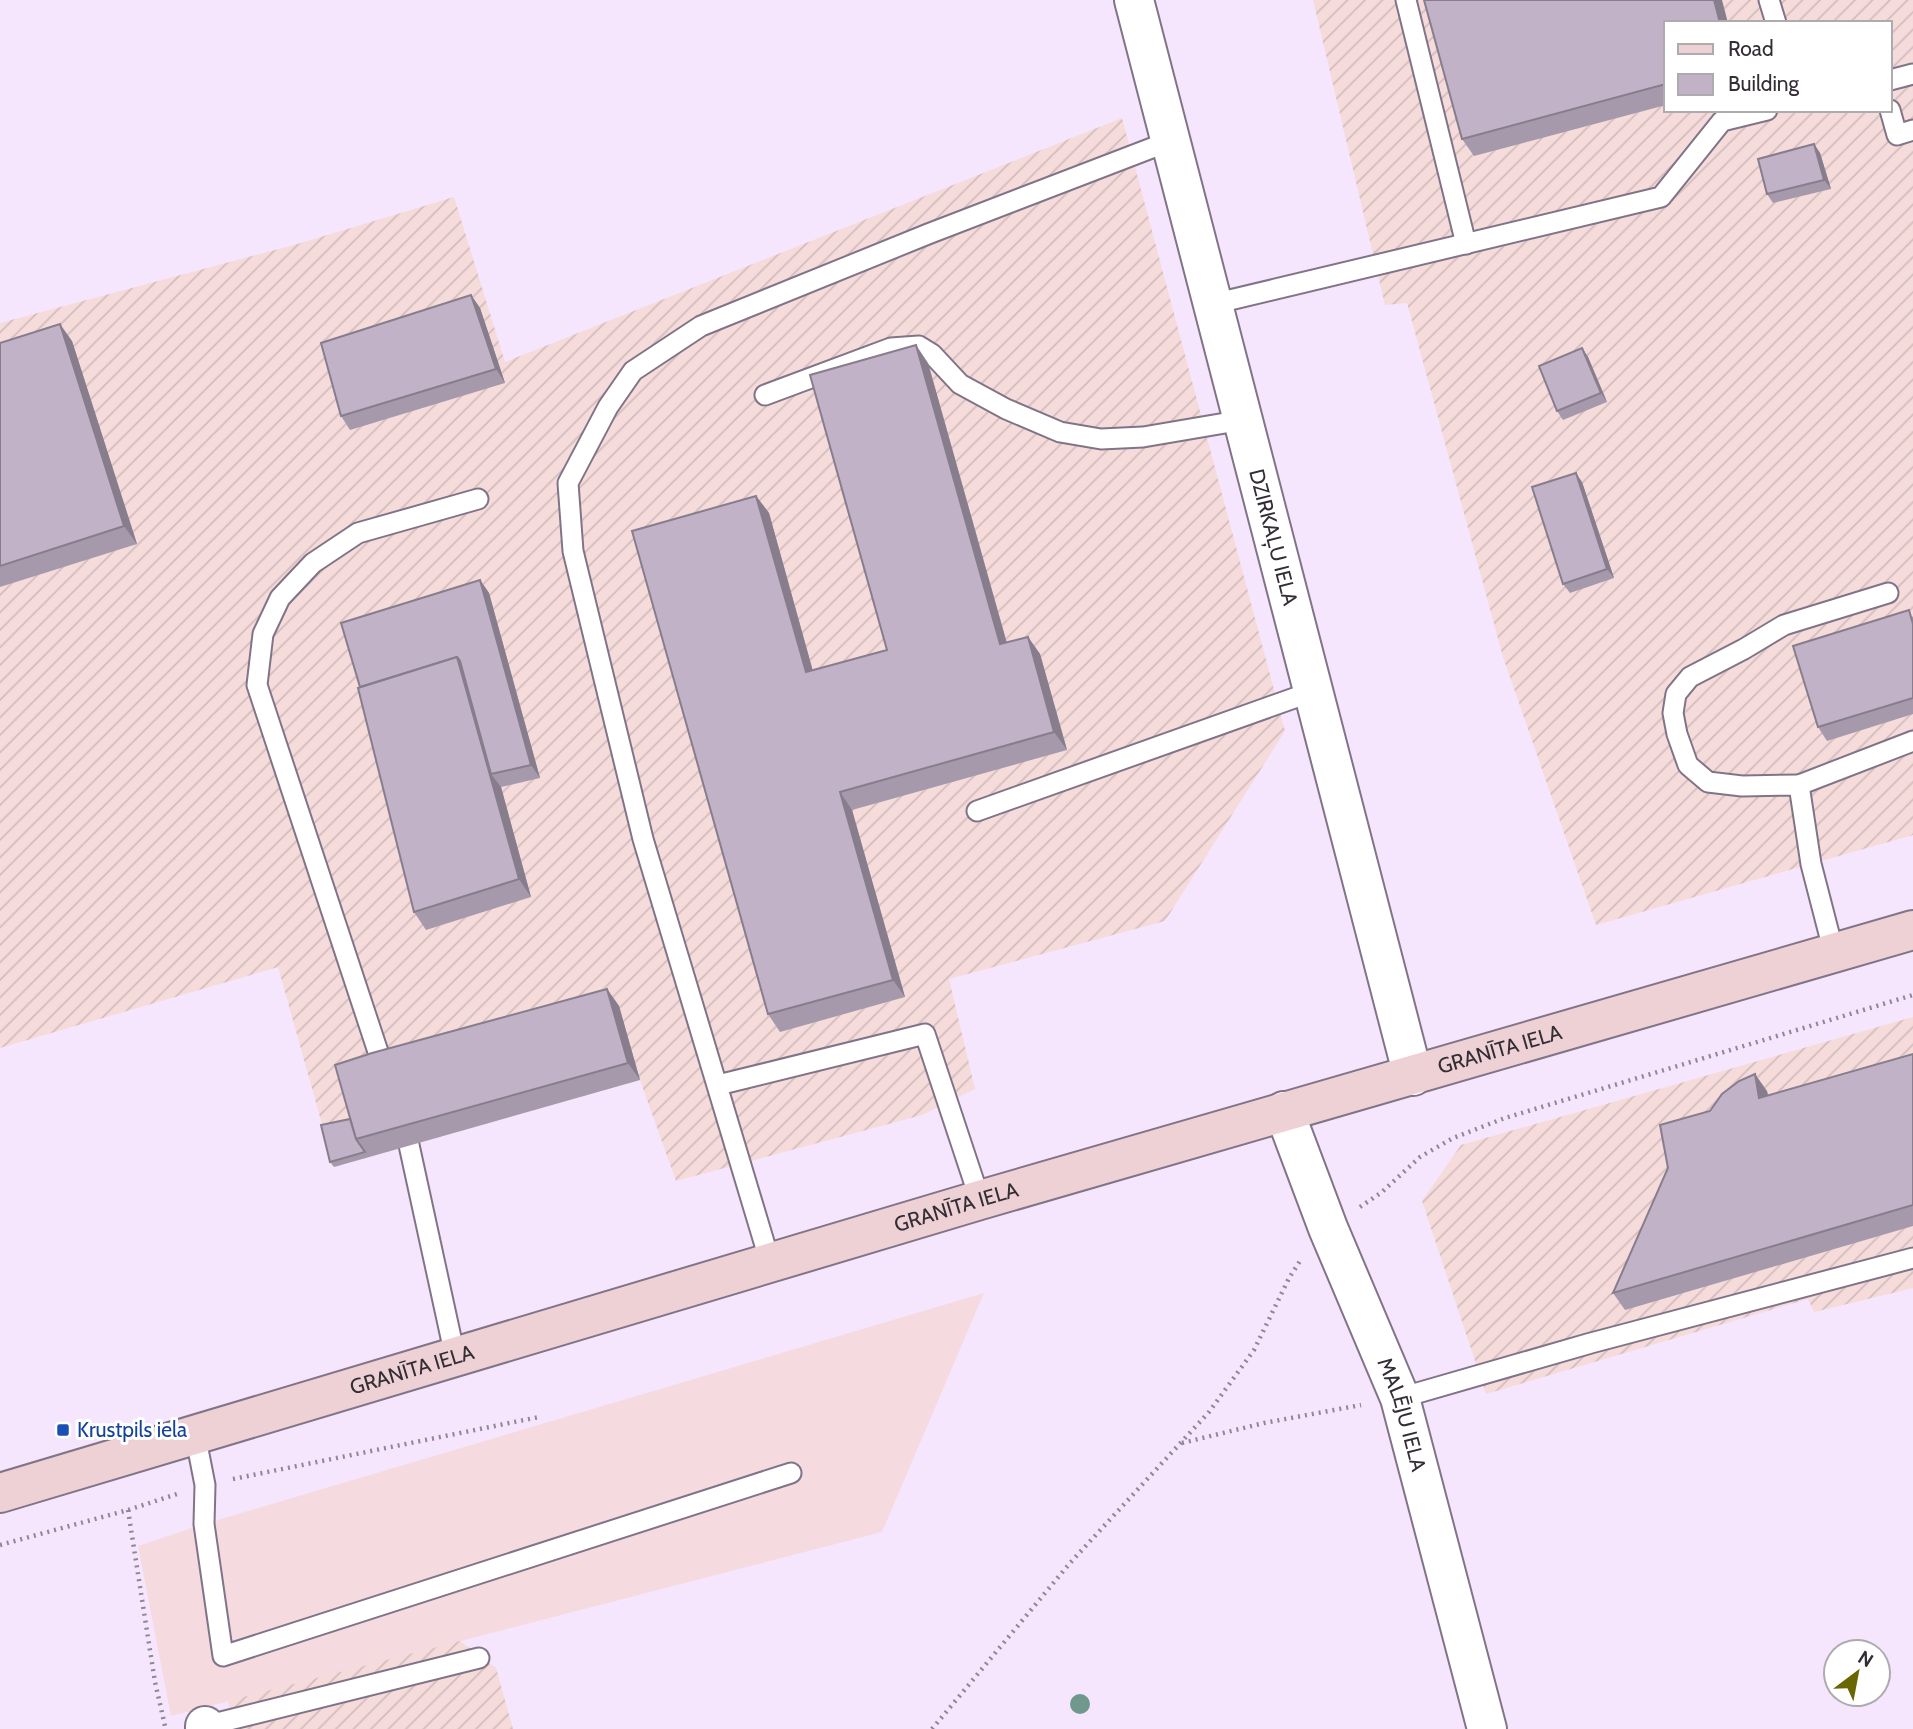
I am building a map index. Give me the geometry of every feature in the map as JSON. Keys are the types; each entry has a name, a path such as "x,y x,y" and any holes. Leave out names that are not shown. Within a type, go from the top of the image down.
{"main road":[{"name":"GRANĪTA IELA","path":"0,1493 980,1200 1913,930"}],"street":[{"name":"DZIRKAĻU IELA","path":"1134,0 1413,1076"},
{"name":"MALĒJU IELA","path":"1284,1111 1328,1228 1400,1398 1487,1729"}],"lane":[{"path":"1406,0 1466,244"},
{"path":"1769,0 1775,21"},
{"path":"1892,79 1913,74"},
{"path":"1213,304 1661,197 1722,121 1758,112"},
{"path":"1891,112 1897,135 1913,130"},
{"path":"770,1262 643,839 573,551 568,483 608,407 633,371 701,326 928,234 1170,141"},
{"path":"765,395 891,348 919,346 932,354 960,384 1006,409 1060,432 1101,439 1143,437 1243,420"},
{"path":"384,1070 257,685 263,634 280,598 313,563 358,533 478,499"},
{"path":"1888,593 1784,625 1690,677 1676,694 1673,713 1688,765 1708,782 1742,786 1799,785 1913,741"},
{"path":"976,810 1314,691"},
{"path":"1799,785 1811,864 1834,953"},
{"path":"718,1085 925,1034 980,1200"},
{"path":"409,1145 455,1356"},
{"path":"1400,1398 1591,1343 1913,1258"},
{"path":"195,1434 205,1485 204,1524 223,1656 790,1473"},
{"path":"205,1727 479,1658"}],"path":[{"path":"1181,1444 1264,1423 1400,1398"},
{"path":"0,1545 128,1510 205,1485 539,1417"},
{"path":"128,1510 155,1682 165,1726 205,1727"}],"shaded area":[{"path":"1313,0 1913,0 1913,835 1596,925 1503,657 1407,303 1385,305"},
{"path":"1122,118 1285,731 1165,921 949,979 975,1089 922,1115 676,1181 640,1080 334,1167 278,967 0,1048 0,323 294,245 454,197 505,362"},
{"path":"1913,1017 1913,1288 1814,1312 1808,1299 1486,1394 1422,1201 1461,1145"},
{"path":"984,1293 882,1532 171,1716 138,1546 204,1524"},
{"path":"460,1641 496,1668 513,1729 233,1729 228,1701"}],"building":[{"path":"1424,0 1714,0 1719,21 1664,21 1664,85 1462,139"},
{"path":"1814,144 1824,180 1767,194 1758,159"},
{"path":"471,295 496,369 341,416 321,343"},
{"path":"60,324 124,526 0,566 0,343"},
{"path":"916,345 1000,644 1028,637 1054,732 840,792 893,980 768,1014 632,531 756,496 806,672 887,650 810,375"},
{"path":"1582,348 1601,393 1557,411 1539,366"},
{"path":"1576,473 1607,569 1563,584 1532,487"},
{"path":"480,580 531,765 491,774 457,657 360,687 341,623"},
{"path":"1909,610 1913,624 1913,698 1818,727 1793,646"},
{"path":"457,657 519,879 414,912 358,688"},
{"path":"607,989 628,1063 356,1139 335,1065"},
{"path":"1913,1054 1913,1205 1613,1293 1668,1168 1660,1125 1710,1111 1722,1094 1739,1081 1755,1074 1759,1098"},
{"path":"350,1119 356,1139 365,1152 330,1162 321,1125"}],"place":[{"name":"Krustpils iela","path":"63,1430"}]}
